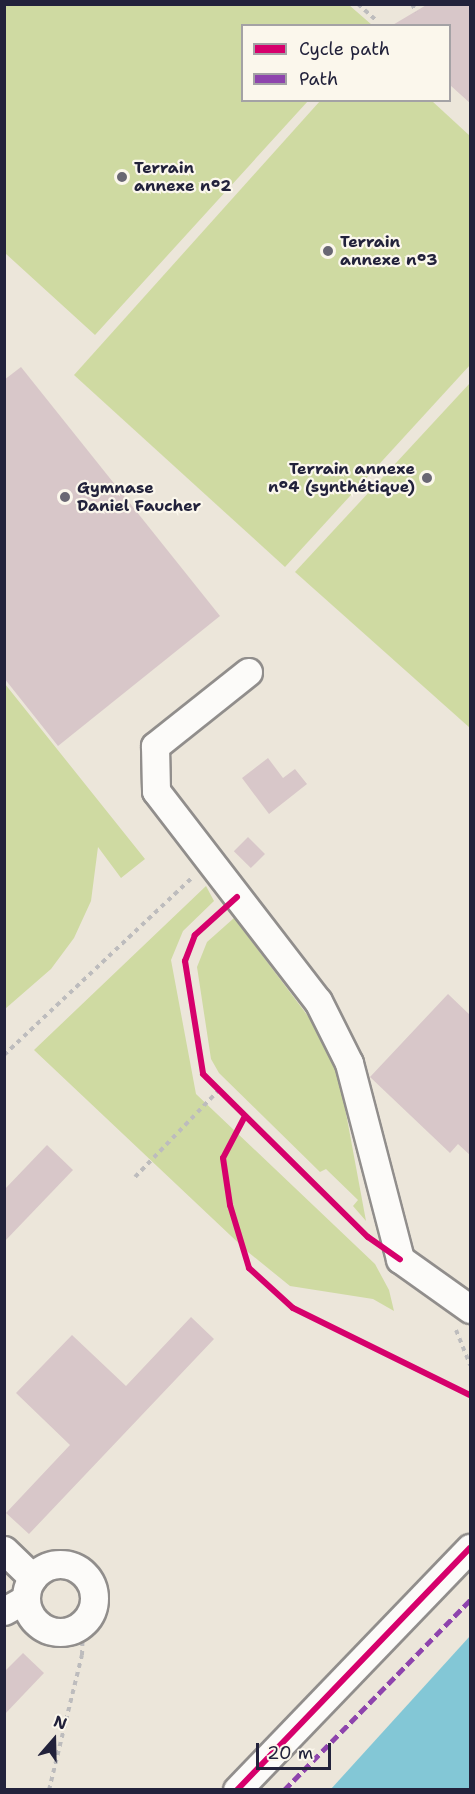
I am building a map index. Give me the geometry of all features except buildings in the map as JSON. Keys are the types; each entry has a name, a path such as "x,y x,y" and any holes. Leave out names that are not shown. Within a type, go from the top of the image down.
{"street":[{"path":"248,672 155,746 156,791 318,1001 349,1063 400,1258 461,1314"},
{"path":"237,1790 471,1548"},
{"path":"4,1550 21,1596 34,1620 44,1627 67,1631 84,1623 94,1597 83,1573 59,1564 21,1596"}],"path":[{"path":"358,4 376,20"},
{"path":"412,4 416,12"},
{"path":"4,1055 210,861"},
{"path":"135,1177 219,1090"},
{"path":"461,1314 471,1365"},
{"path":"49,1790 82,1655 84,1623"}],"green space":[{"name":"Terrain annexe n°2","path":"4,5 349,5 371,24 241,24 241,102 307,102 95,335 5,253"},
{"name":"Terrain annexe n°3","path":"319,102 433,102 470,136 470,365 285,567 74,375"},
{"name":"Terrain annexe n°4 (synthétique)","path":"470,383 470,728 295,572"},
{"path":"5,684 145,859 121,878 98,847 91,901 74,938 51,969 5,1009"},
{"path":"206,886 214,901 183,931 171,960 196,1094 375,1264 389,1290 394,1311 373,1299 290,1286 248,1252 34,1050"},
{"path":"234,918 329,1044 338,1070 366,1221 353,1206 358,1200 326,1169 320,1172 219,1073 211,1059 197,967 207,942"}],"water":[{"path":"470,1636 470,1789 331,1789"}],"marked path":[{"path":"284,1790 470,1600"}],"cycle path":[{"path":"237,897 195,935 185,961 203,1074 368,1237 400,1259"},
{"path":"244,1118 223,1158 230,1205 249,1268 293,1308 470,1395"},
{"path":"237,1790 470,1548"}],"place":[{"name":"Terrain annexe n°2","path":"122,177"},
{"name":"Terrain annexe n°3","path":"328,251"},
{"name":"Terrain annexe n°4 (synthétique)","path":"427,478"},
{"name":"Gymnase Daniel Faucher","path":"65,497"}]}
